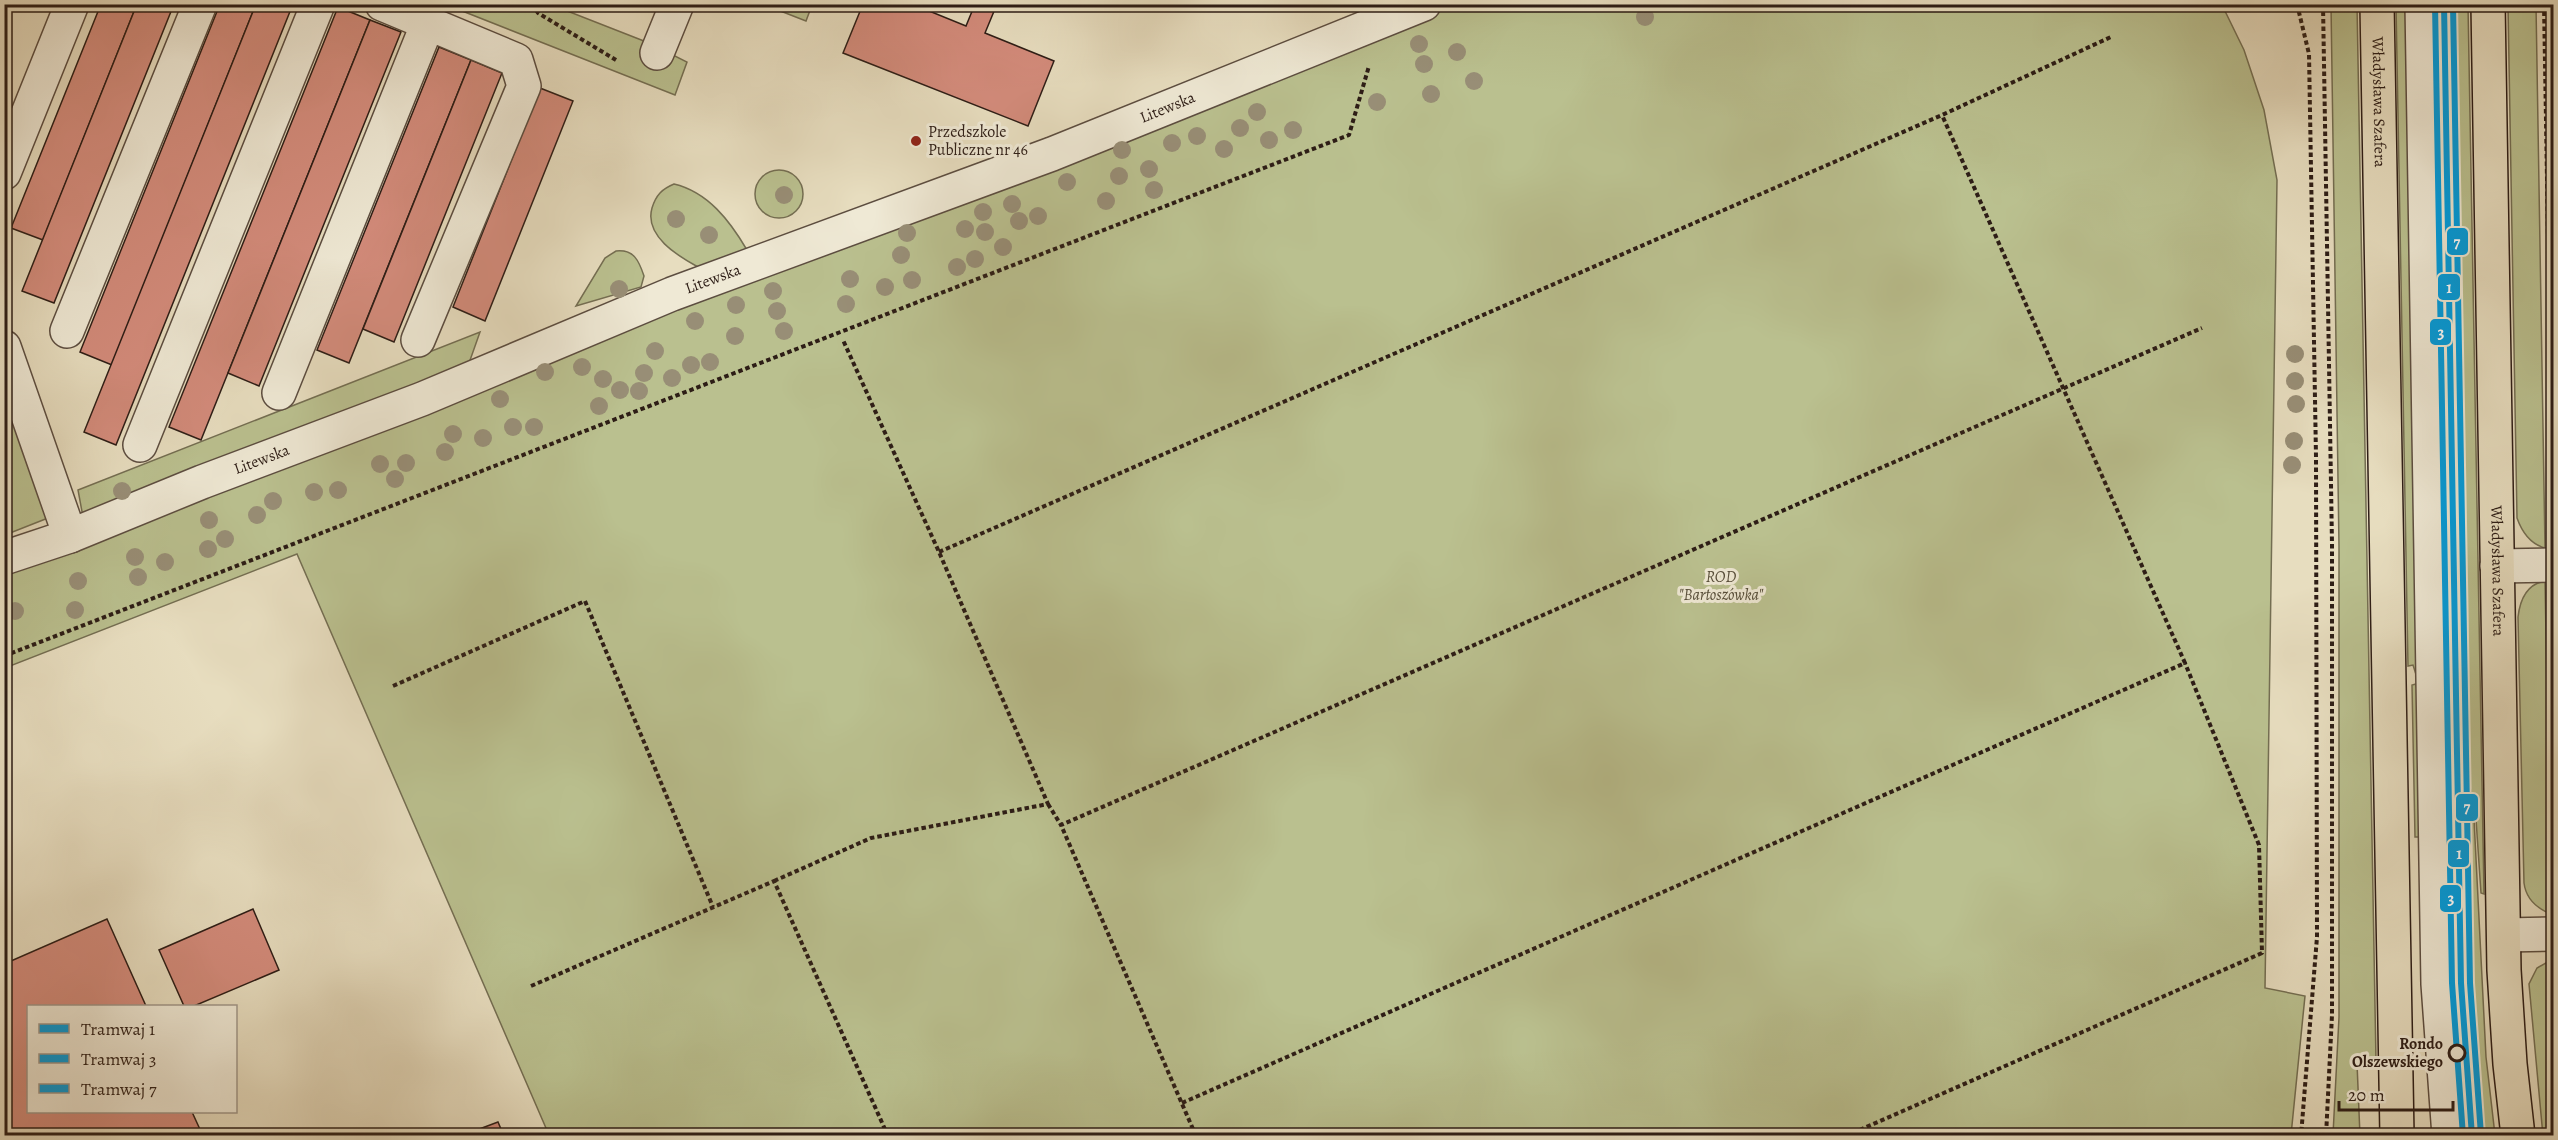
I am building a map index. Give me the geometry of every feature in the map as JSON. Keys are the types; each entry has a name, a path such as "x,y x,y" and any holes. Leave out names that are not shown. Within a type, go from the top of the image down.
{"main road":[{"name":"Władysława Szafera","path":"2377,4 2397,1136"},
{"name":"Władysława Szafera","path":"2488,4 2504,935 2508,1040 2518,1136"}],"street":[{"path":"4,174 72,4"},
{"path":"67,331 200,4"},
{"path":"140,445 318,4"},
{"path":"382,4 516,60 524,86 418,340"},
{"path":"657,53 676,4"},
{"name":"Litewska","path":"4,558 70,536 202,482 422,399 672,294 1052,154 1424,4"},
{"path":"2422,4 2439,994 2449,1136"},
{"path":"279,393 428,23"},
{"path":"4,347 70,536"},
{"path":"2498,566 2553,565"},
{"path":"2504,935 2553,934"}],"path":[{"path":"532,4 538,13 616,60"},
{"path":"2297,4 2309,54 2317,562 2317,946 2301,1136"},
{"path":"2323,4 2332,544 2332,1015 2326,1136"},
{"path":"2544,4 2553,538"},
{"path":"4,656 1349,135 1382,21"},
{"path":"939,552 1942,115 2114,36"},
{"path":"1846,1136 2262,953 2259,845 2185,663 1942,115"},
{"path":"1060,825 2202,328"},
{"path":"843,340 939,552 1196,1136"},
{"path":"393,686 585,601 713,907"},
{"path":"1182,1103 2185,663"},
{"path":"531,986 871,838 1048,804"},
{"path":"774,881 888,1136"}],"green space":[{"path":"447,5 552,5 649,43 687,62 675,95"},
{"path":"765,5 812,5 806,21"},
{"name":"ROD \"Bartoszówka\"","path":"1451,5 2222,5 2244,50 2264,110 2277,180 2265,988 2305,996 2291,1135 549,1135 297,554 5,668 4,570 665,308 1062,160"},
{"path":"2331,5 2357,5 2376,1061 2357,1063 2360,1136 2333,1135 2339,1017 2339,547"},
{"path":"2396,5 2414,5 2419,684 2413,665 2408,666"},
{"path":"2451,5 2468,5 2484,894 2481,893 2476,819 2470,787 2464,788"},
{"path":"2508,5 2536,5 2545,548 2535,544 2527,537 2517,518"},
{"path":"774,170 784,170 796,177 803,189 803,199 796,211 784,218 774,218 759,207 755,199 755,189 766,174"},
{"path":"674,184 697,194 717,209 747,250 698,267 664,244 653,227 652,208 660,193"},
{"path":"616,251 627,252 638,261 644,276 641,287 576,306 605,258"},
{"path":"480,332 468,366 83,517 78,490"},
{"path":"4,392 48,518 5,535 4,535"},
{"path":"2545,581 2551,914 2533,902 2527,894 2524,883 2518,617 2529,589"},
{"path":"2416,684 2422,719 2425,837 2415,837 2412,685"},
{"path":"2474,819 2486,1057 2495,1135 2483,1135 2473,1016 2468,820"},
{"path":"2551,960 2554,1135 2543,1136 2529,984 2537,968"}],"building":[{"path":"101,4 137,4 43,240 11,228"},
{"path":"137,4 174,4 54,303 22,291"},
{"path":"220,4 256,4 112,365 80,352"},
{"path":"256,4 293,4 116,445 84,432"},
{"path":"863,4 912,4 966,26 975,4 997,4 985,33 1054,61 1028,126 843,53"},
{"path":"338,7 370,20 201,440 169,427"},
{"path":"370,20 401,32 259,386 228,373"},
{"path":"439,47 471,60 349,363 317,350"},
{"path":"471,60 502,73 394,342 363,329"},
{"path":"540,88 573,101 485,321 453,307"},
{"path":"253,909 279,970 196,1005 184,1005 159,950"},
{"path":"107,919 146,1005 27,1005 27,1113 192,1113 203,1136 4,1136 4,964"},
{"path":"498,1122 504,1136 465,1135 482,1128"}],"tram line":[{"name":"3","path":"2435,4 2452,983 2463,1136"},
{"name":"1","path":"2444,4 2461,983 2472,1136"},
{"name":"7","path":"2453,4 2470,983 2481,1135"}],"place":[{"name":"Przedszkole Publiczne nr 46","path":"916,141"},
{"name":"Rondo Olszewskiego","path":"2457,1053"}]}
